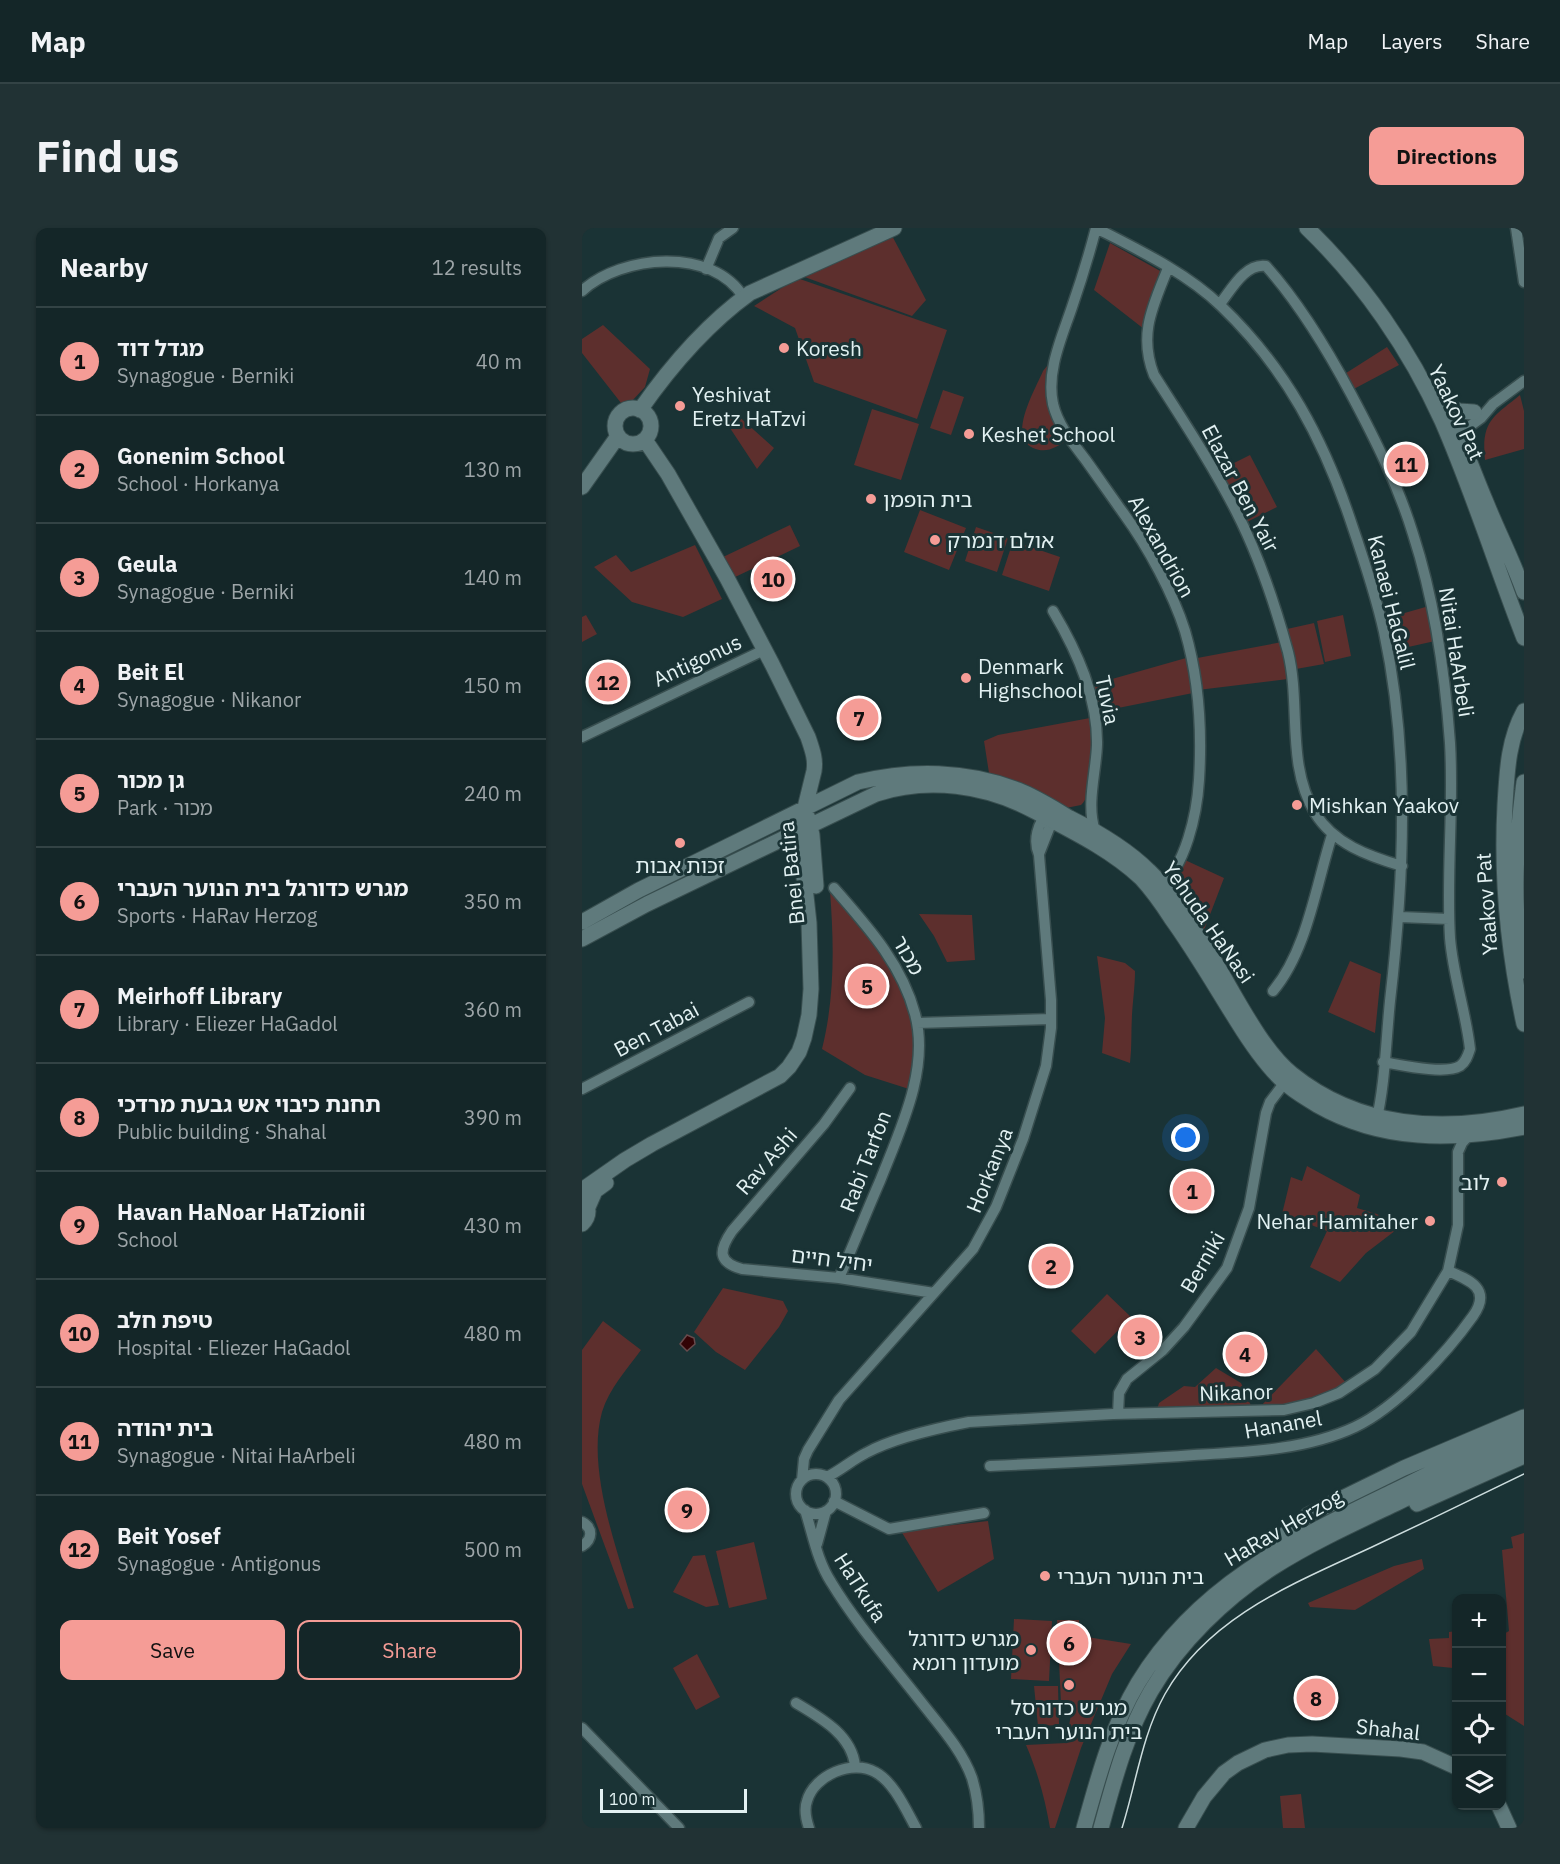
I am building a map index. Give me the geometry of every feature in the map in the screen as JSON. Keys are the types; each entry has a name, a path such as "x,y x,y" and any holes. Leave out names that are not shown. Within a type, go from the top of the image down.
{"street":[{"path":"705,269 720,238 733,228"},
{"path":"640,410 658,385 698,340 744,298 894,228"},
{"name":"Kanaei HaGalil","path":"1096,228 1168,268 1220,304 1269,358 1302,408 1331,467 1359,546 1384,631 1392,676 1402,792 1400,917 1376,1123"},
{"name":"Alexandrion","path":"1096,228 1056,357 1051,388 1058,419 1128,520 1165,584 1185,631 1200,721 1201,749 1198,790 1192,825 1174,869 1158,889"},
{"name":"Yaakov Pat","path":"1307,228 1339,262 1382,317 1454,432 1524,592"},
{"name":"Yaakov Pat","path":"1322,228 1382,300 1421,361 1444,404 1524,638"},
{"path":"1516,228 1524,282"},
{"path":"582,291 597,279 630,266 664,261 693,265 725,276 737,286 744,298"},
{"name":"Nitai HaArbeli","path":"1220,304 1248,270 1257,265 1266,266 1276,278 1320,340 1345,383 1387,466 1410,524 1431,601 1447,706 1450,778 1449,919 1452,956 1470,1049 1467,1059 1461,1066 1432,1069 1383,1062"},
{"name":"Elazar Ben Yair","path":"1168,268 1148,326 1147,352 1150,365 1236,511 1269,587 1290,661 1300,775 1314,812 1332,835 1364,853 1402,866"},
{"path":"1454,432 1481,418 1493,404 1524,381"},
{"path":"1444,404 1459,411 1474,412"},
{"path":"1454,432 1474,412 1493,404"},
{"path":"582,487 618,436 616,424 621,413 630,409 640,410 649,418 651,423 649,435 645,440 634,444 618,436"},
{"path":"645,440 668,474 764,650 808,737 819,785 835,792"},
{"name":"Tuvia","path":"1053,611 1083,671 1093,707 1097,742 1091,804 1095,831"},
{"name":"Antigonus","path":"582,737 764,650"},
{"name":"Yaakov Pat","path":"1524,699 1508,762 1503,836 1503,881 1511,961 1524,1024"},
{"name":"Bnei Batira","path":"582,1190 652,1144 764,1086 780,1076 793,1062 804,1038 810,1001 809,923 804,864 805,809 814,771"},
{"name":"Yehuda HaNasi","path":"582,922 639,890 835,792 858,782 897,774 936,773 979,778 1021,791 1158,889"},
{"name":"Yaakov Pat","path":"1524,782 1517,884 1524,971"},
{"name":"Yehuda HaNasi","path":"582,939 647,904 876,794 928,785 977,789 1095,831 1136,859 1204,944 1287,1078 1401,1134 1469,1135 1521,1120"},
{"path":"1054,815 1083,811 1091,804"},
{"name":"Horkanya","path":"802,1480 804,1459 812,1441 846,1391 973,1249 984,1232 1004,1189 1033,1112 1046,1066 1051,1000 1036,837 1054,815"},
{"name":"Bnei Batira","path":"582,1224 587,1218 585,1203 595,1191 612,1178 776,1087 789,1077 805,1058 814,1034 818,1004 817,908 805,828"},
{"path":"1273,991 1285,977 1295,958 1332,835"},
{"path":"770,846 788,850 804,864"},
{"path":"1517,884 1524,869"},
{"name":"מכור","path":"834,888 890,956 910,998 917,1023 919,1055"},
{"path":"1400,917 1449,919"},
{"name":"Ben Tabai","path":"582,1089 749,1002"},
{"path":"917,1023 1051,1019"},
{"name":"Rabi Tarfon","path":"839,1278 897,1137 912,1093 919,1055"},
{"name":"Berniki","path":"1118,1414 1119,1394 1127,1379 1163,1350 1184,1327 1227,1268 1249,1208 1266,1113 1287,1078"},
{"name":"Rav Ashi","path":"726,1262 722,1248 732,1231 824,1124 850,1088"},
{"name":"Yehuda HaNasi","path":"1376,1123 1438,1125 1521,1120"},
{"path":"1457,1156 1461,1143 1469,1135"},
{"path":"1440,1136 1452,1144 1457,1156"},
{"name":"Nikanor","path":"821,1476 889,1443 946,1426 969,1422 1118,1414 1284,1410 1314,1404 1338,1393 1375,1369 1412,1332 1448,1271 1456,1241 1460,1207 1457,1156"},
{"name":"יחיל חיים","path":"726,1262 742,1269 839,1278 934,1293"},
{"name":"Hananel","path":"990,1466 1144,1459 1267,1449 1313,1441 1356,1427 1377,1415 1411,1386 1464,1329 1476,1311 1480,1299 1479,1291 1474,1283 1448,1271"},
{"path":"1248,1569 1308,1515 1404,1468 1524,1417"},
{"name":"HaRav Herzog","path":"1084,1828 1112,1736 1127,1702 1164,1646 1217,1592 1248,1569 1287,1545 1341,1516 1524,1429"},
{"path":"812,1441 809,1460 811,1468 831,1481 835,1496 889,1529 984,1513"},
{"name":"HaRav Herzog","path":"1101,1828 1138,1715 1163,1674 1192,1637 1231,1600 1259,1577 1292,1557 1390,1506 1524,1442"},
{"path":"1292,1557 1333,1542 1524,1456"},
{"path":"821,1476 802,1480 797,1490 796,1496 805,1510 815,1513 826,1511 856,1459"},
{"name":"HaTkufa","path":"805,1510 820,1563 847,1606 963,1759 972,1779 976,1796 979,1828"},
{"name":"HaTkufa","path":"816,1550 826,1511"},
{"path":"582,1522 588,1525 591,1533 589,1540 582,1546"},
{"path":"796,1703 818,1716 846,1741 852,1749 855,1766"},
{"path":"582,1728 679,1828"},
{"name":"Shahal","path":"1186,1828 1204,1797 1224,1773 1250,1756 1265,1750 1288,1745 1350,1745 1401,1749 1423,1752 1452,1765"},
{"path":"809,1828 805,1810 810,1794 817,1784 828,1776 855,1766 864,1767 884,1777 916,1828"},
{"path":"1501,1810 1509,1828"},
{"name":"Shahal","path":"1191,1828 1196,1813"}],"shaded area":[{"path":"889,230 926,300 912,316 799,275"},
{"path":"1110,243 1162,272 1144,329 1094,290"},
{"path":"797,278 947,330 917,419 814,382 795,328 754,306"},
{"path":"603,325 650,369 645,387 631,402 621,403 582,353 582,339"},
{"path":"1387,347 1399,365 1350,391 1343,375"},
{"path":"1047,366 1068,440 1051,449 1038,450 1026,442 1022,434 1023,424 1029,401"},
{"path":"943,390 964,397 951,435 930,428"},
{"path":"1520,395 1524,411 1524,449 1485,460 1484,447 1487,428 1496,415"},
{"path":"872,409 919,424 901,480 854,465"},
{"path":"736,414 774,448 757,469 726,422"},
{"path":"1250,455 1277,507 1245,523 1218,471"},
{"name":"אולם דנמרק","path":"920,510 966,528 949,570 904,552"},
{"path":"790,525 800,546 733,578 723,557"},
{"path":"976,527 1008,538 997,572 965,561"},
{"path":"1013,541 1060,557 1049,591 1002,575"},
{"path":"695,545 722,599 683,617 632,602 594,567 616,555 631,572"},
{"path":"1429,606 1435,641 1395,650 1387,618"},
{"path":"586,615 597,634 582,642 582,617"},
{"path":"1343,615 1351,656 1325,662 1317,621"},
{"path":"1314,623 1324,664 1296,669 1287,629"},
{"path":"1282,642 1288,679 1198,690 1192,659"},
{"path":"1186,658 1193,693 1098,712 1091,685"},
{"path":"1090,718 1091,778 1089,789 1081,805 1066,808 989,773 984,741 998,735"},
{"path":"1185,860 1224,878 1203,933 1169,882"},
{"path":"830,891 859,922 888,960 909,1002 916,1043 909,1089 865,1075 822,1049 831,990"},
{"path":"919,914 972,915 975,960 947,962 934,936"},
{"path":"1097,956 1125,963 1135,971 1130,1063 1102,1053 1105,1018"},
{"path":"1350,961 1381,974 1375,1033 1328,1012"},
{"path":"1307,1166 1360,1195 1357,1208 1377,1214 1400,1227 1366,1253 1340,1282 1310,1267 1327,1231 1282,1214 1291,1177 1302,1181"},
{"path":"723,1288 783,1301 788,1311 779,1327 745,1370 716,1352 694,1332"},
{"path":"1107,1294 1131,1317 1095,1354 1071,1331"},
{"path":"603,1321 641,1350 609,1395 602,1412 598,1435 598,1459 606,1510 634,1608 628,1609 582,1484 582,1350"},
{"path":"687,1335 694,1338 695,1344 687,1351 680,1344"},
{"path":"1316,1349 1347,1384 1304,1401 1258,1409"},
{"path":"1216,1368 1241,1383 1253,1410 1157,1410 1159,1403 1184,1386 1195,1387"},
{"path":"988,1521 994,1559 938,1592 901,1531"},
{"path":"1524,1533 1524,1726 1506,1715 1506,1633 1509,1631 1502,1550 1513,1548 1511,1537"},
{"path":"754,1542 767,1599 729,1608 716,1551"},
{"path":"705,1555 719,1605 706,1607 673,1592 693,1556"},
{"path":"1422,1559 1424,1569 1355,1610 1310,1607 1308,1603 1394,1566"},
{"name":"מגרש כדורגל מועדון רומא","path":"1014,1619 1052,1621 1049,1681 1011,1679"},
{"path":"1057,1620 1079,1620 1080,1663 1087,1637 1131,1644 1112,1674 1081,1748 1055,1828 1050,1828 1041,1786 1026,1745 1066,1743 1073,1703 1061,1703"},
{"path":"1449,1632 1452,1632 1452,1668 1433,1666 1429,1639 1449,1638"},
{"path":"697,1654 720,1697 696,1710 673,1668"},
{"path":"1034,1686 1058,1686 1059,1725 1038,1726"},
{"path":"1301,1794 1305,1828 1283,1828 1280,1796"}],"tram line":[{"path":"1122,1828 1145,1743 1157,1710 1183,1667 1205,1643 1256,1605 1284,1589 1524,1474"}],"place":[{"name":"Koresh","path":"784,348"},
{"name":"Yeshivat Eretz HaTzvi","path":"680,406"},
{"name":"Keshet School","path":"969,434"},
{"name":"בית יהודה","path":"1406,464"},
{"name":"בית הופמן","path":"871,499"},
{"name":"אולם דנמרק","path":"935,540"},
{"name":"טיפת חלב","path":"773,579"},
{"name":"Denmark Highschool","path":"966,678"},
{"name":"Beit Yosef","path":"608,682"},
{"name":"Meirhoff Library","path":"859,718"},
{"name":"Mishkan Yaakov","path":"1297,805"},
{"name":"זכות אבות","path":"680,843"},
{"name":"גן מכור","path":"867,986"},
{"name":"לוב","path":"1502,1182"},
{"name":"מגדל דוד","path":"1192,1191"},
{"name":"Nehar Hamitaher","path":"1430,1221"},
{"name":"Gonenim School","path":"1051,1266"},
{"name":"Geula","path":"1140,1337"},
{"name":"Beit El","path":"1245,1354"},
{"name":"Havan HaNoar HaTzionii","path":"687,1510"},
{"name":"בית הנוער העברי","path":"1045,1576"},
{"name":"מגרש כדורגל בית הנוער העברי","path":"1069,1643"},
{"name":"מגרש כדורגל מועדון רומא","path":"1031,1650"},
{"name":"מגרש כדורסל בית הנוער העברי","path":"1069,1685"},
{"name":"תחנת כיבוי אש גבעת מרדכי","path":"1316,1698"}]}
